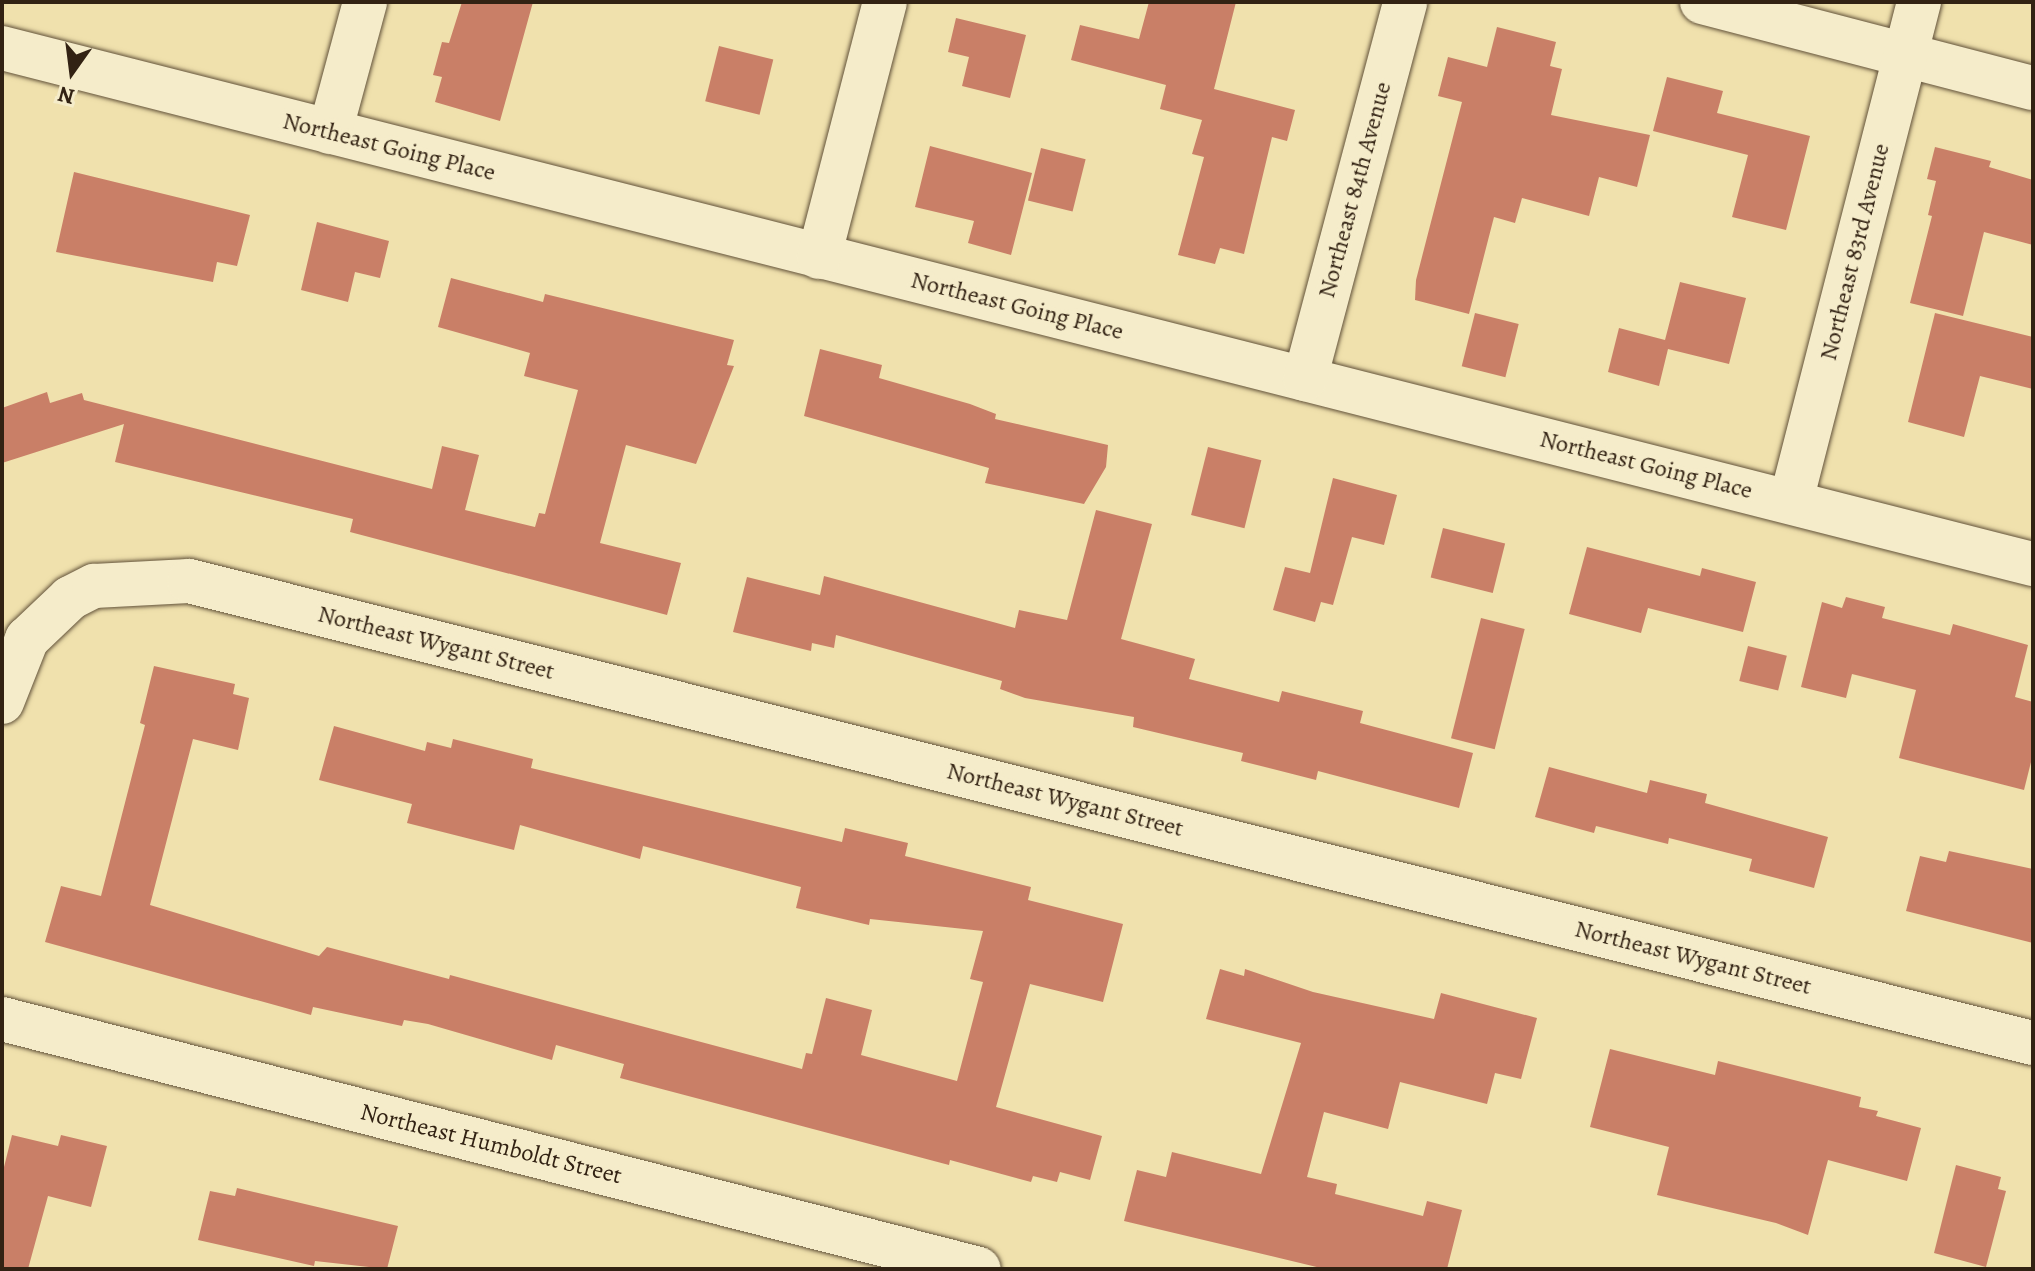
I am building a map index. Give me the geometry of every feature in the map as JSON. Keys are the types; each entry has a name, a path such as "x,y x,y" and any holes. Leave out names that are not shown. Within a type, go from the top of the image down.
{"street":[{"path":"330,132 365,2"},
{"path":"819,257 885,2"},
{"name":"Northeast 84th Avenue","path":"1305,379 1405,2"},
{"path":"1702,2 2033,88"},
{"name":"Northeast 83rd Avenue","path":"1791,501 1919,2"},
{"name":"Northeast Going Place","path":"2,48 2033,564"},
{"name":"Northeast Wygant Street","path":"2,702 27,639 70,598 94,586 189,581 2033,1043"},
{"name":"Northeast Humboldt Street","path":"2,1019 979,1269"}],"building":[{"path":"462,2 533,2 500,121 435,102 442,77 433,75 442,42 449,43"},
{"path":"1149,2 1236,2 1214,89 1295,110 1287,141 1272,137 1244,254 1220,248 1215,264 1178,255 1204,157 1192,154 1202,120 1160,109 1166,85 1071,60 1080,25 1139,39"},
{"path":"956,18 1026,35 1010,98 962,86 969,57 948,52"},
{"path":"1497,27 1556,42 1550,66 1562,69 1551,115 1650,135 1637,187 1599,177 1589,216 1522,198 1515,223 1494,217 1469,314 1415,300 1416,280 1462,102 1438,96 1448,57 1487,67"},
{"path":"719,46 773,60 760,115 705,101"},
{"path":"1667,77 1723,91 1717,113 1810,136 1786,230 1732,217 1748,155 1653,131"},
{"path":"930,146 1032,173 1011,255 968,243 974,221 915,207"},
{"path":"1935,147 1991,161 1989,167 2033,180 2033,245 1984,232 1963,316 1910,303 1932,216 1928,215 1936,181 1927,179"},
{"path":"1041,148 1086,159 1073,212 1028,200"},
{"path":"74,172 250,215 237,266 217,262 213,282 56,252"},
{"path":"317,222 389,241 380,278 355,272 348,302 301,290"},
{"path":"451,278 543,302 545,294 734,340 727,365 734,366 696,464 626,445 600,543 681,563 667,615 350,532 353,519 115,462 124,424 2,463 2,408 47,392 50,403 82,393 84,400 432,489 442,446 479,455 465,510 535,527 539,513 545,514 578,390 524,376 530,353 438,327"},
{"path":"1680,282 1746,298 1729,364 1668,349 1659,386 1608,372 1619,328 1665,340"},
{"path":"1475,313 1519,324 1505,377 1462,366"},
{"path":"1935,313 2033,337 2033,389 1980,376 1964,437 1908,422"},
{"path":"820,349 882,365 879,378 970,404 996,414 995,419 1108,445 1106,467 1084,504 985,483 989,468 804,416"},
{"path":"1208,447 1261,460 1244,528 1191,515"},
{"path":"1333,478 1397,495 1384,545 1352,537 1333,605 1321,602 1315,622 1273,610 1285,567 1310,573"},
{"path":"1096,510 1152,524 1121,639 1195,659 1189,679 1279,702 1282,691 1363,711 1360,723 1473,753 1459,808 1318,771 1316,780 1241,761 1243,753 1133,727 1134,717 1025,698 1000,689 1002,681 836,635 834,648 812,643 811,651 733,632 747,577 820,595 824,576 1015,628 1019,610 1067,620"},
{"path":"1443,528 1505,543 1493,593 1431,577"},
{"path":"1587,547 1700,576 1702,568 1756,582 1743,632 1648,608 1641,633 1569,614"},
{"path":"1846,597 1885,607 1882,618 1950,635 1953,624 2028,645 2015,697 2033,702 2033,754 2024,790 1899,758 1916,690 1852,674 1846,698 1801,687 1822,602 1842,608"},
{"path":"1481,618 1525,629 1495,749 1451,738"},
{"path":"1748,646 1787,656 1778,691 1739,681"},
{"path":"154,666 235,684 233,694 249,698 238,750 193,739 150,905 319,956 327,947 449,979 450,975 802,1069 806,1053 812,1054 826,998 872,1010 861,1055 957,1081 983,982 970,979 983,931 870,919 869,925 796,908 801,887 643,846 640,859 520,825 514,850 407,823 412,804 319,780 334,726 425,751 427,742 451,748 453,739 533,759 531,768 842,842 845,828 908,843 905,856 1031,887 1028,900 1123,924 1103,1002 1030,984 996,1107 1102,1136 1090,1180 1060,1172 1057,1182 1033,1176 1031,1182 950,1160 949,1165 620,1078 624,1064 556,1045 552,1060 428,1024 404,1020 402,1026 313,1007 311,1015 45,942 61,886 101,896 145,725 140,723"},
{"path":"1549,767 1647,793 1650,780 1707,794 1705,803 1828,837 1814,888 1749,871 1752,859 1669,838 1668,844 1596,826 1594,833 1535,817"},
{"path":"1949,851 2033,869 2033,943 1906,911 1920,856 1946,862"},
{"path":"1220,969 1244,976 1245,969 1313,992 1434,1019 1441,993 1537,1018 1521,1079 1495,1073 1487,1104 1400,1082 1388,1129 1324,1112 1307,1177 1337,1184 1335,1194 1423,1216 1427,1201 1462,1210 1447,1269 1325,1269 1124,1221 1137,1170 1166,1177 1172,1152 1261,1174 1301,1043 1206,1019"},
{"path":"1610,1049 1715,1075 1718,1061 1861,1097 1859,1107 1878,1111 1876,1116 1921,1128 1907,1181 1828,1160 1808,1235 1776,1223 1657,1195 1669,1147 1590,1127"},
{"path":"12,1135 58,1146 61,1135 107,1146 91,1207 48,1196 28,1269 2,1269 2,1175"},
{"path":"1956,1165 2001,1177 1998,1189 2006,1191 1986,1267 1934,1253"},
{"path":"237,1188 398,1226 387,1269 315,1261 314,1266 198,1240 210,1191 235,1196"}]}
